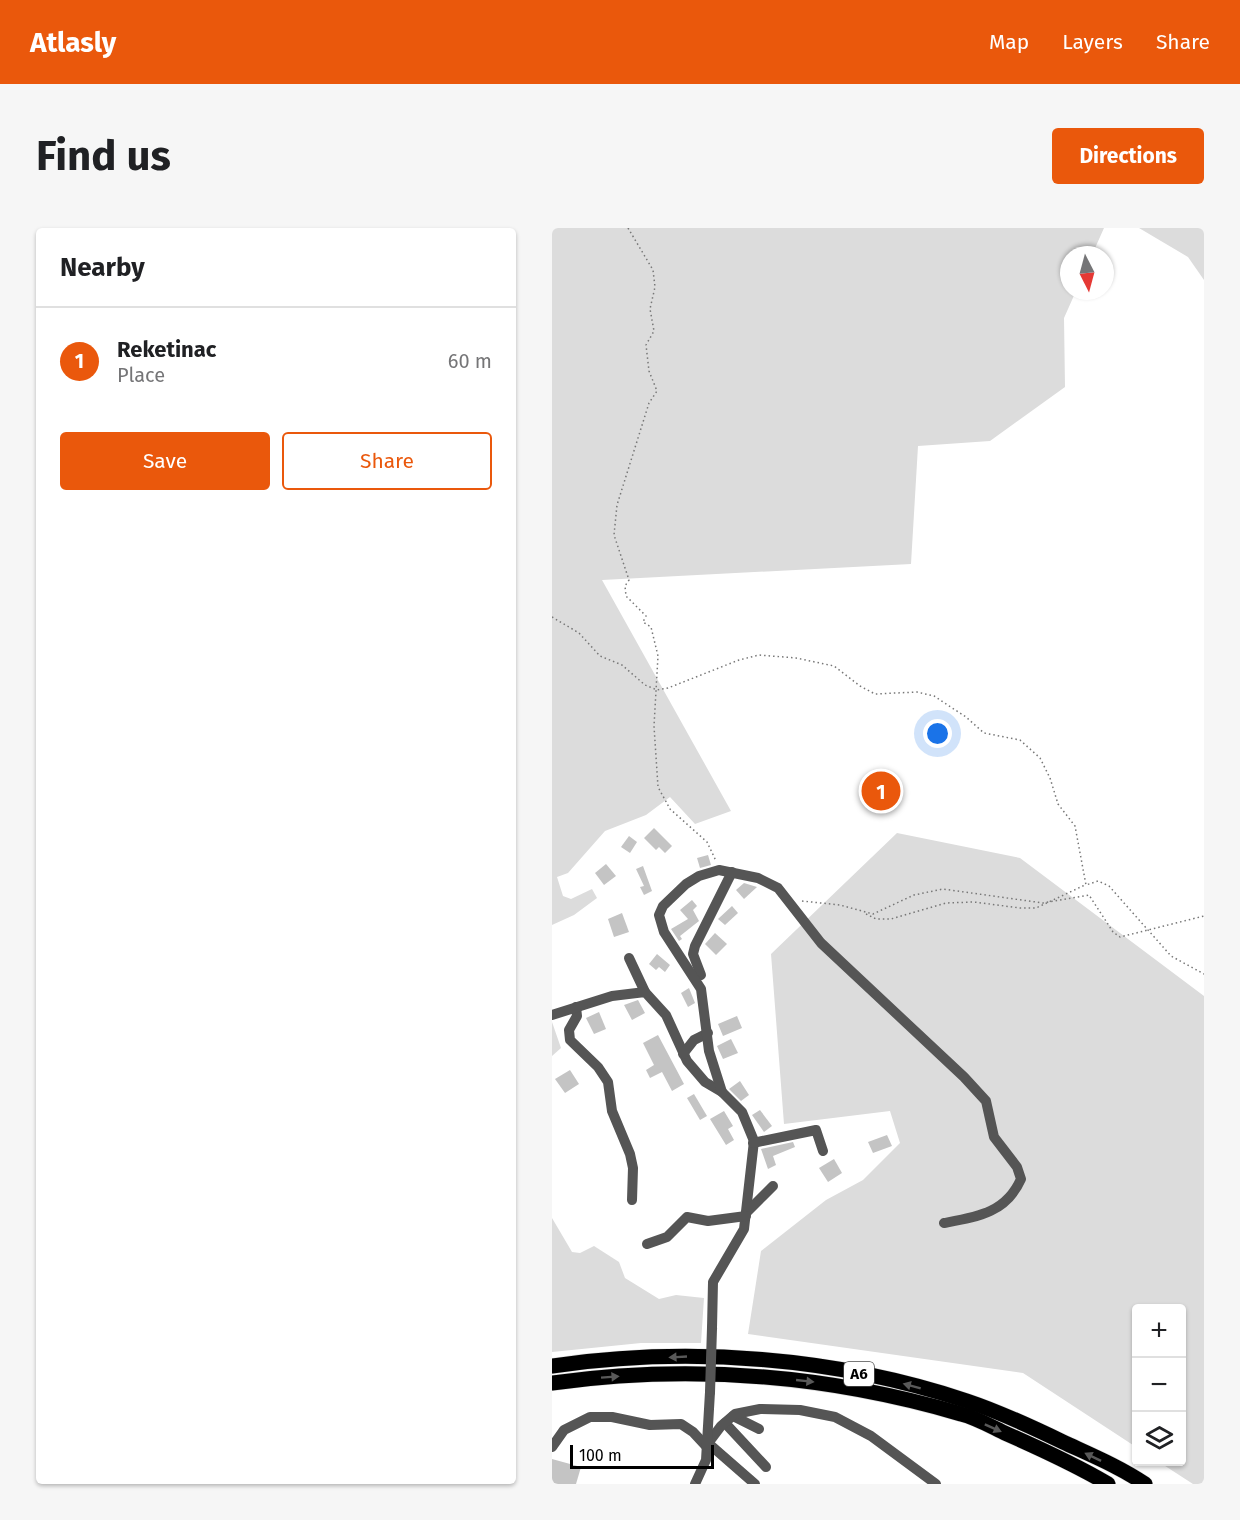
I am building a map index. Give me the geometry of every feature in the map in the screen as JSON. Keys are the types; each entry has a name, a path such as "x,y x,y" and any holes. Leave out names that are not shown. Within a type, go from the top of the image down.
{"highway":[{"name":"A6","path":"552,1366 584,1362 690,1357 751,1358 826,1367 968,1401 1026,1424 1144,1484"},
{"name":"A6","path":"552,1383 679,1372 753,1375 826,1383 963,1414 1080,1467 1108,1484"}],"street":[{"path":"722,1092 709,1051 701,989 664,932 660,911 686,884 699,876 719,870 758,878 778,888 821,943 934,1047 986,1101 994,1137 1017,1167 1022,1179 1016,1192 1002,1207 980,1217 944,1223"},
{"path":"701,989 704,980 693,954 705,922 732,872"},
{"path":"629,958 645,992 666,1015 683,1054 705,1082 722,1092 742,1112 753,1143 744,1228 713,1282 706,1460 695,1484"},
{"path":"552,1015 612,996 645,992"},
{"path":"576,1007 577,1016 569,1030 570,1040 598,1067 608,1082 612,1111 632,1161 632,1200"},
{"path":"683,1054 694,1040 708,1033"},
{"path":"753,1143 816,1130 823,1151"},
{"path":"647,1244 667,1237 687,1217 708,1221 746,1214 773,1186"},
{"path":"707,1444 729,1419 760,1409 800,1410 835,1417 871,1436 936,1484"},
{"path":"552,1447 564,1430 590,1417 612,1416 650,1425 681,1424 754,1484"},
{"path":"729,1419 759,1429"},
{"path":"729,1419 766,1467"}],"path":[{"path":"628,228 653,270 655,287 650,309 654,332 646,345 649,371 657,392 649,404 617,505 614,535 629,580 625,586 626,596 646,615 643,622 651,627 658,656 654,726 658,788 670,809 707,842 719,870"},
{"path":"552,617 579,633 600,656 622,665 645,685 657,690 759,655 796,658 834,666 860,687 876,694 917,692 934,696 966,717 984,733 1020,740 1040,758 1050,778 1058,804 1075,826 1086,885"},
{"path":"862,912 873,914 914,895 943,889 1049,903 1098,881 1109,886 1171,956 1204,974"},
{"path":"801,901 840,905 882,920 946,903 996,903 1020,908 1091,896 1117,936 1204,916"}],"shaded area":[{"path":"552,228 1104,228 1096,246 1060,246 1060,300 1072,300 1064,318 1065,387 990,441 918,446 911,564 602,580 731,811 695,824 670,797 646,815 605,831 568,873 557,877 563,896 571,899 592,889 597,898 574,915 552,925"},
{"path":"1139,228 1204,228 1204,280 1188,257"},
{"path":"897,833 1020,858 1204,996 1204,1484 1193,1484 1165,1466 1186,1466 1186,1304 1132,1304 1132,1444 1023,1373 748,1334 761,1251 826,1200 863,1180 900,1143 890,1111 784,1124 771,954"},
{"path":"552,1022 561,1048 552,1056"},
{"path":"552,1218 572,1252 580,1253 594,1246 619,1262 625,1278 659,1299 676,1295 704,1298 701,1343 641,1343 552,1352"}],"building":[{"path":"654,828 672,846 665,853 659,847 656,850 644,838"},
{"path":"629,836 637,842 630,853 621,847"},
{"path":"708,855 711,865 700,868 697,858"},
{"path":"606,864 616,876 604,885 595,873"},
{"path":"643,866 652,891 644,895 640,887 644,886 636,869"},
{"path":"744,883 757,887 744,899 736,890"},
{"path":"692,900 697,906 693,910 699,921 680,936 682,939 679,941 671,929 688,919 680,910"},
{"path":"732,906 738,913 725,925 718,919"},
{"path":"622,913 629,932 614,937 608,919"},
{"path":"715,933 727,944 716,955 705,944"},
{"path":"657,954 670,965 665,972 659,967 656,970 649,964"},
{"path":"689,988 695,1003 688,1007 681,993"},
{"path":"638,1000 645,1013 632,1020 624,1005"},
{"path":"599,1012 606,1029 594,1034 586,1018"},
{"path":"737,1016 742,1028 723,1036 718,1024"},
{"path":"658,1035 684,1084 672,1091 662,1072 650,1078 646,1070 654,1065 643,1043"},
{"path":"731,1039 738,1053 723,1059 717,1046"},
{"path":"570,1070 579,1084 565,1093 555,1079"},
{"path":"740,1081 749,1095 741,1101 729,1089"},
{"path":"694,1094 707,1116 700,1120 687,1098"},
{"path":"760,1110 772,1126 764,1132 752,1115"},
{"path":"724,1111 733,1126 728,1129 734,1140 726,1145 710,1119"},
{"path":"887,1135 892,1146 873,1153 868,1142"},
{"path":"793,1142 795,1147 773,1156 776,1165 768,1169 761,1149"},
{"path":"834,1159 842,1173 828,1182 819,1168"},
{"path":"552,1459 581,1467 576,1484 552,1484"}],"place":[{"name":"Reketinac","path":"881,791"}]}
